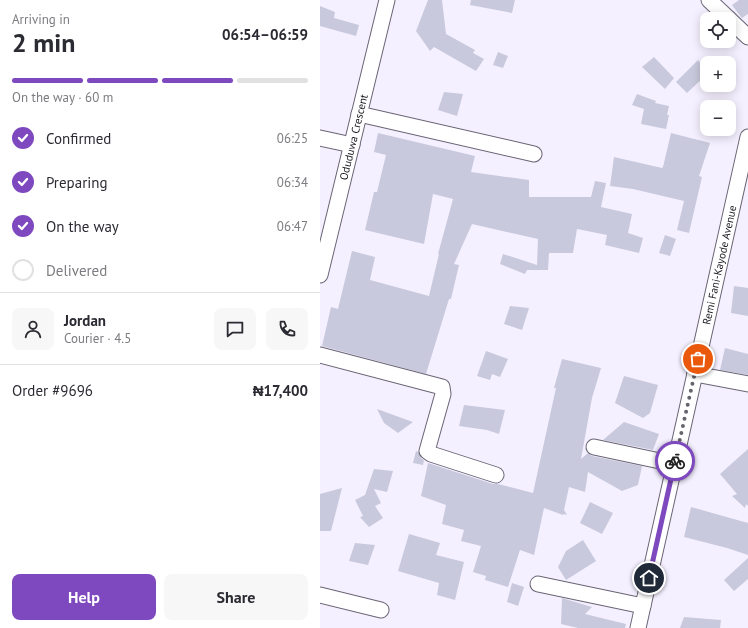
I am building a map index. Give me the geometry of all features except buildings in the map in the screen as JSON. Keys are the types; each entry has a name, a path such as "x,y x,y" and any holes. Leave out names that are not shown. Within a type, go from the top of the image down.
{"street":[{"name":"Oduduwa Crescent","path":"320,275 387,0"},
{"path":"709,0 722,12"},
{"path":"736,26 748,38"},
{"path":"359,114 534,154"},
{"name":"Remi Fani-Kayode Avenue","path":"638,628 748,137"},
{"path":"320,138 352,145"},
{"path":"320,355 442,387 442,394 427,451 431,454 496,475"},
{"path":"695,374 748,384"},
{"path":"594,447 674,464"},
{"path":"538,584 642,606"},
{"path":"320,595 381,610"}],"way so far":[{"path":"675,461 698,359"}],"route":[{"path":"649,578 675,461"}]}
